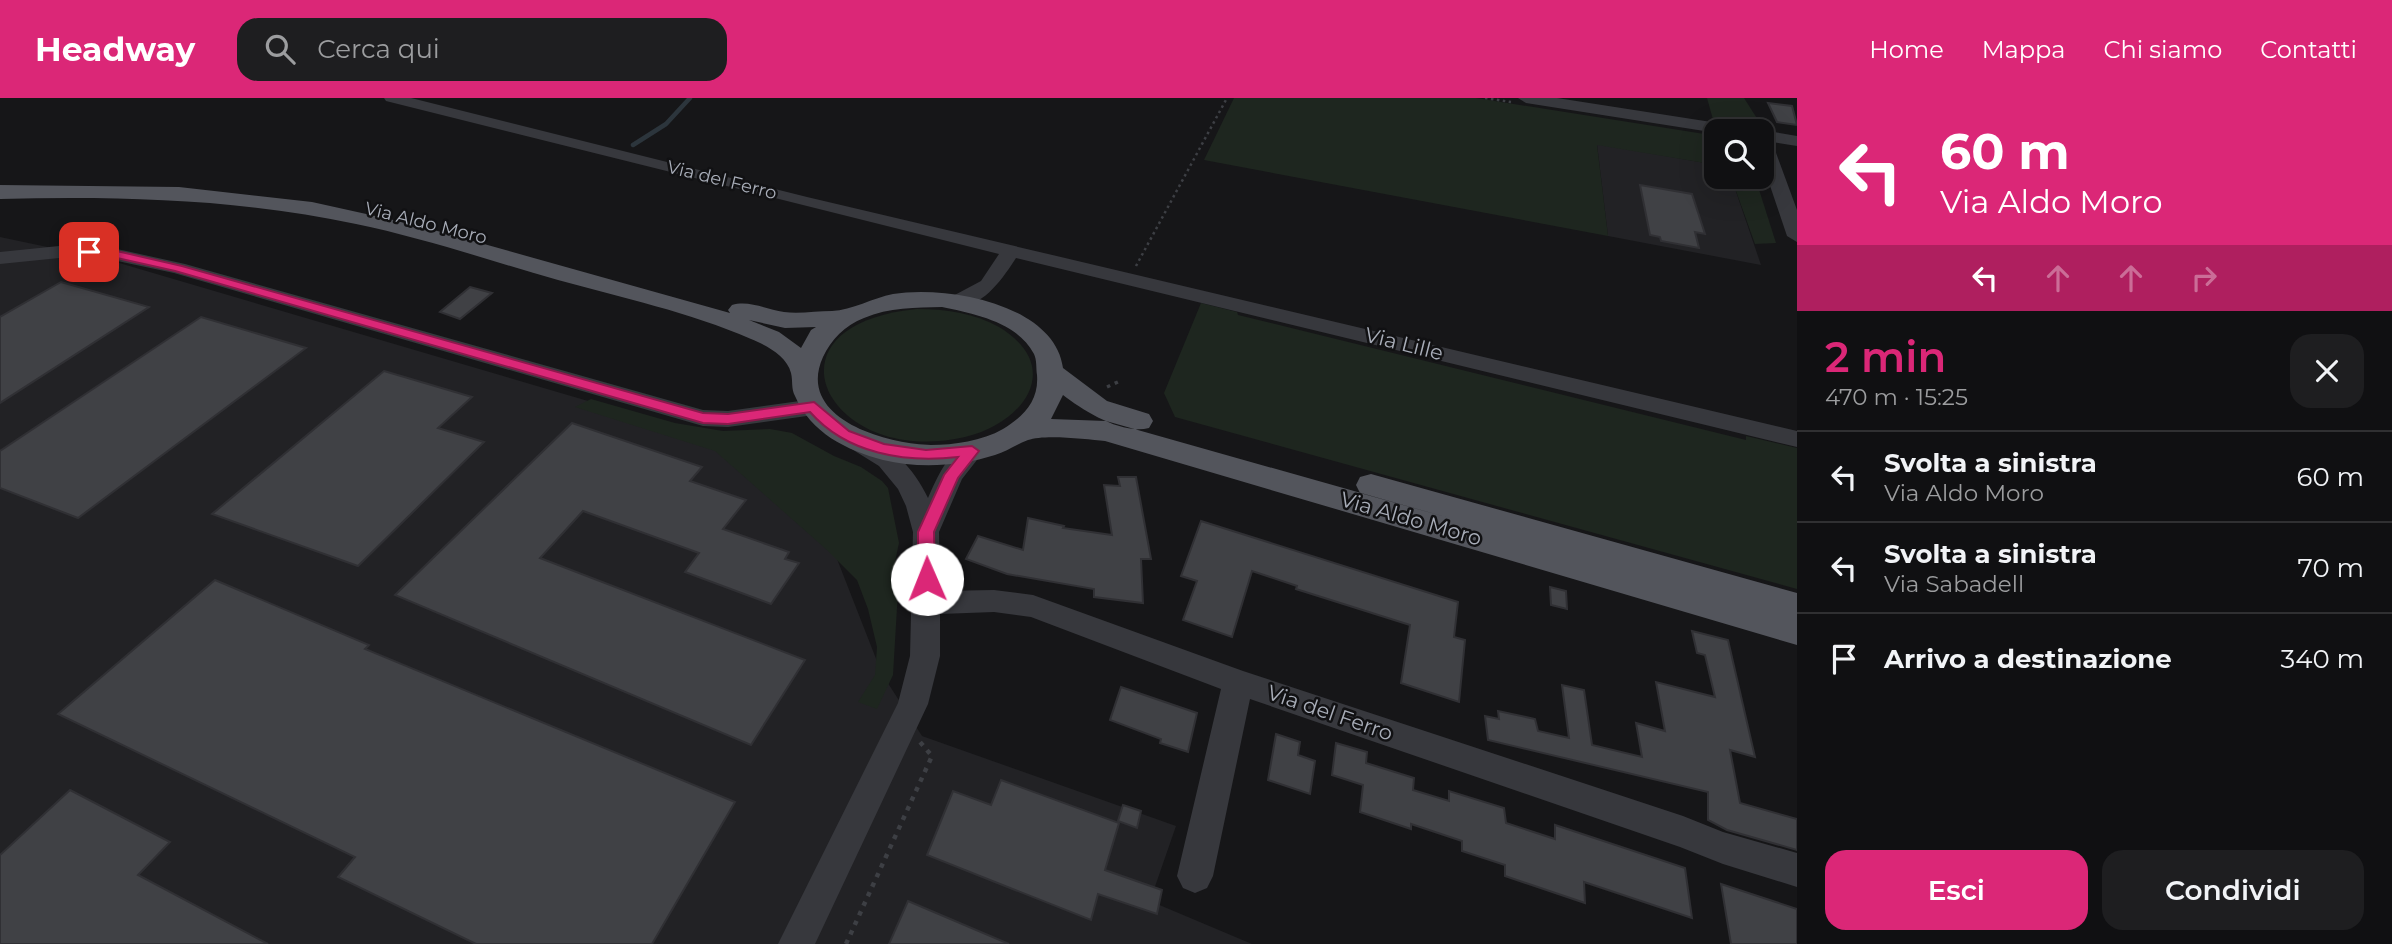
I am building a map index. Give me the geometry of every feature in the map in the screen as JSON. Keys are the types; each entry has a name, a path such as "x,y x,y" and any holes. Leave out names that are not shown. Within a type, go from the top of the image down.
{"main road":[{"name":"Via Aldo Moro","path":"0,181 124,180 224,186 296,194 369,208 457,230 768,317 800,321 844,318"},
{"name":"Via Aldo Moro","path":"0,192 176,193 283,205 355,217 445,239 712,316 775,341 804,370 812,347 825,331 844,318 878,305 902,300 958,301 990,298 1037,340 1049,360 1053,374 1051,391 1044,408 1022,430 1000,442 972,451 942,455 881,449 855,440 826,421 814,407"},
{"path":"804,370 806,392 814,407"},
{"name":"Via Aldo Moro","path":"1053,374 1087,401 1120,416 1797,606"},
{"name":"Via Aldo Moro","path":"1022,430 1076,428 1106,431 1797,631"}],"street":[{"name":"Via del Ferro","path":"392,98 1012,250"},
{"path":"1526,98 1704,126"},
{"path":"1774,138 1797,141"},
{"path":"1774,170 1797,236"},
{"name":"Via Lille","path":"1012,250 1797,439"},
{"path":"990,298 1012,250"},
{"path":"0,258 69,251 95,252 178,268 703,418 728,419 814,407"},
{"path":"796,944 914,704 925,656 926,532 919,506 909,485 888,460 855,440"},
{"path":"926,532 951,475 972,451"},
{"name":"Via del Ferro","path":"927,603 993,601 1033,606 1238,682 1797,870"},
{"path":"1195,876 1238,682"}],"path":[{"path":"1130,278 1227,98"},
{"path":"1087,401 1120,381"},
{"path":"846,944 932,756 919,741 923,731"}],"shaded area":[{"path":"1234,98 1476,98 1704,134 1704,163 1597,145 1608,236 1204,160"},
{"path":"1707,98 1744,98 1757,119 1713,119"},
{"path":"1597,144 1704,163 1704,189 1735,189 1761,265 1608,236"},
{"path":"1735,189 1759,189 1776,243 1755,244"},
{"path":"0,237 109,260 714,438 837,559 882,674 922,736 1176,826 1150,901 1252,944 0,944"},
{"path":"1201,303 1237,312 1238,315 1746,440 1746,436 1797,448 1797,589 1175,417 1164,393"},
{"path":"917,309 949,311 980,318 999,327 1019,343 1030,359 1033,376 1029,392 1019,407 986,430 965,437 917,441 877,433 847,415 828,391 824,365 836,340 866,320"},
{"path":"591,399 675,423 723,431 770,429 792,433 861,467 882,481 888,488 899,543 893,571 899,574 893,675 877,709 858,702 875,675 877,647 868,609 857,580 715,451 575,407"}],"building":[{"path":"1768,103 1792,106 1797,125 1777,122"},
{"path":"1640,185 1692,194 1705,234 1695,232 1699,248 1661,241 1660,237 1650,235"},
{"path":"61,282 149,307 0,403 0,317"},
{"path":"470,287 492,293 460,319 440,312"},
{"path":"201,317 306,348 78,518 0,488 0,451"},
{"path":"384,371 472,397 438,428 484,442 358,566 212,514"},
{"path":"572,423 702,467 690,481 746,500 723,529 789,552 785,559 799,563 771,604 685,572 699,553 583,511 540,558 805,660 751,745 395,595"},
{"path":"1118,477 1136,477 1151,559 1141,559 1143,603 1094,597 1094,589 1007,574 966,559 978,536 1023,550 1028,518 1064,526 1063,528 1112,535 1104,485 1120,486"},
{"path":"1201,521 1458,602 1454,637 1465,640 1459,702 1401,683 1410,625 1296,589 1297,586 1252,571 1232,637 1183,620 1197,581 1181,576"},
{"path":"215,580 369,645 365,649 735,802 652,944 476,944 338,877 355,857 58,714"},
{"path":"1550,587 1566,591 1567,609 1551,605"},
{"path":"1692,631 1728,640 1755,757 1730,750 1740,803 1797,819 1797,850 1727,830 1708,820 1708,792 1488,740 1485,716 1499,719 1498,711 1535,719 1538,731 1569,738 1562,685 1584,690 1592,745 1642,757 1636,723 1665,731 1656,682 1715,697 1705,655 1697,653"},
{"path":"1121,687 1197,713 1188,752 1160,743 1161,739 1110,720"},
{"path":"1276,734 1300,742 1298,755 1315,761 1310,794 1268,780"},
{"path":"1336,743 1367,752 1366,763 1414,778 1413,790 1449,801 1449,791 1504,808 1506,823 1555,839 1555,825 1685,868 1692,918 1584,882 1585,903 1505,876 1505,865 1462,851 1462,841 1411,824 1411,829 1360,812 1363,785 1332,775"},
{"path":"1001,780 1119,823 1105,870 1162,890 1157,914 1098,894 1091,920 927,855 953,791 991,805"},
{"path":"70,790 170,842 138,875 268,944 0,944 0,855"},
{"path":"1123,805 1141,811 1137,828 1118,821"},
{"path":"1721,884 1797,909 1797,944 1731,944"},
{"path":"908,901 1009,944 889,944"}],"waterway":[{"path":"633,145 666,124 690,98"}],"route":[{"path":"89,252 108,253 178,268 703,418 742,418 814,407 826,421 844,434 881,449 926,455 972,451 951,475 926,532 927,579"}]}
